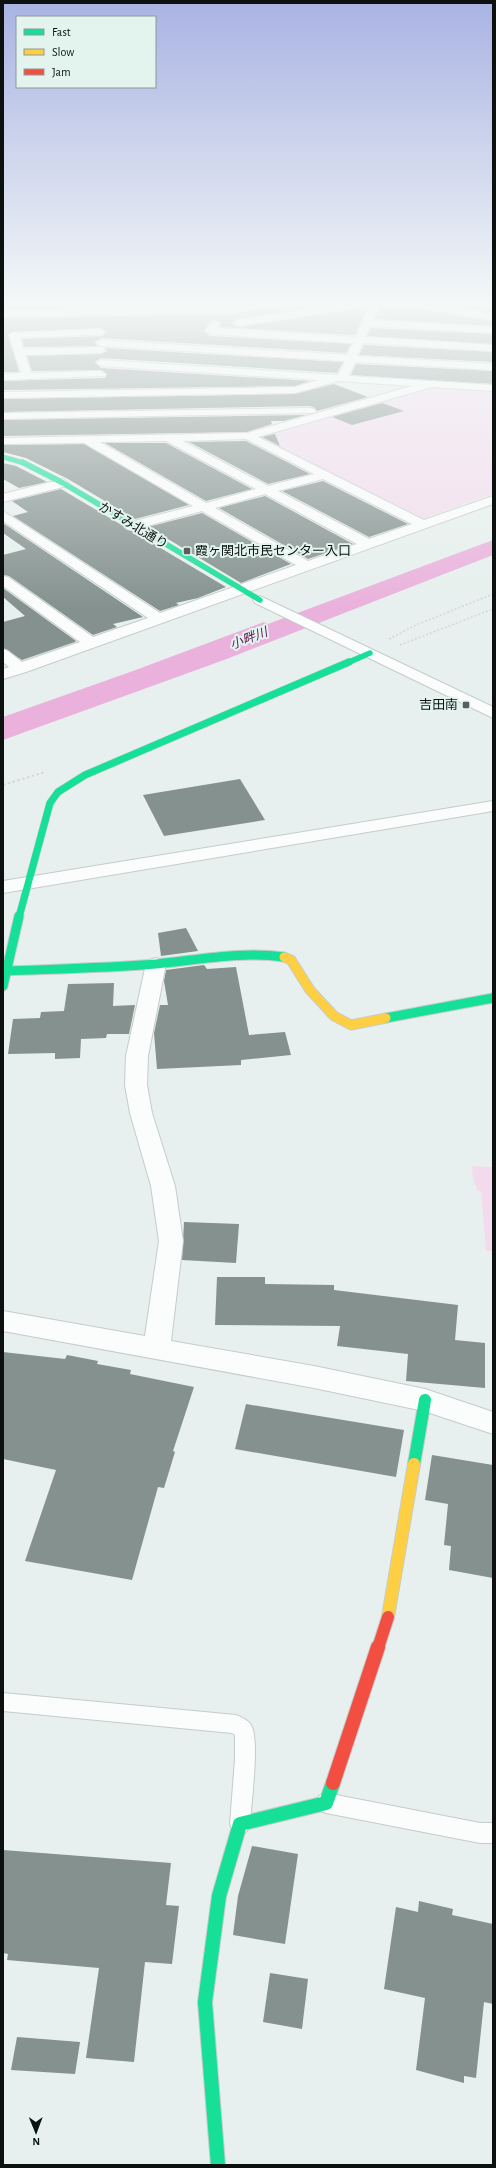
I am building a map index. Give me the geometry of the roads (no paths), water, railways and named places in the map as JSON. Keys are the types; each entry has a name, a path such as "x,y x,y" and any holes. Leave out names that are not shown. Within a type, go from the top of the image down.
{"street":[{"path":"103,407 104,438"},
{"path":"3,441 86,438 248,436 349,407"},
{"path":"3,416 339,410"},
{"path":"248,436 423,525"},
{"path":"168,437 368,544"},
{"path":"86,438 307,566"},
{"path":"21,462 27,440"},
{"name":"かすみ北通り","path":"3,457 21,462 62,483 132,526 242,591 260,600"},
{"path":"132,526 324,475"},
{"path":"3,498 62,483"},
{"path":"3,674 158,618 242,591 307,566 493,500"},
{"path":"3,515 158,618"},
{"path":"3,580 91,643"},
{"path":"260,600 493,713"},
{"path":"3,984 27,883 50,803 58,792 92,772 368,653"},
{"path":"3,654 21,668"},
{"path":"3,887 493,806"},
{"path":"6,970 156,964 209,957 264,954 282,956 291,960 310,990 334,1016 351,1024 493,998"},
{"path":"156,964 137,1056 136,1085 141,1112 163,1186 171,1241 157,1348"},
{"path":"3,1321 314,1377 425,1400 493,1423"},
{"path":"218,2165 205,2002 219,1896 240,1824 326,1803 388,1619 425,1400"}],"lane":[{"path":"3,1702 236,1724 244,1730 245,1759 240,1824"},
{"path":"326,1803 480,1833 493,1833"}],"water":[{"name":"小畔川","path":"493,540 493,555 224,660 3,740 3,717 133,671 264,622 268,624"}],"place":[{"name":"霞ヶ関北市民センター入口","path":"187,551"},
{"name":"吉田南","path":"466,705"}]}
